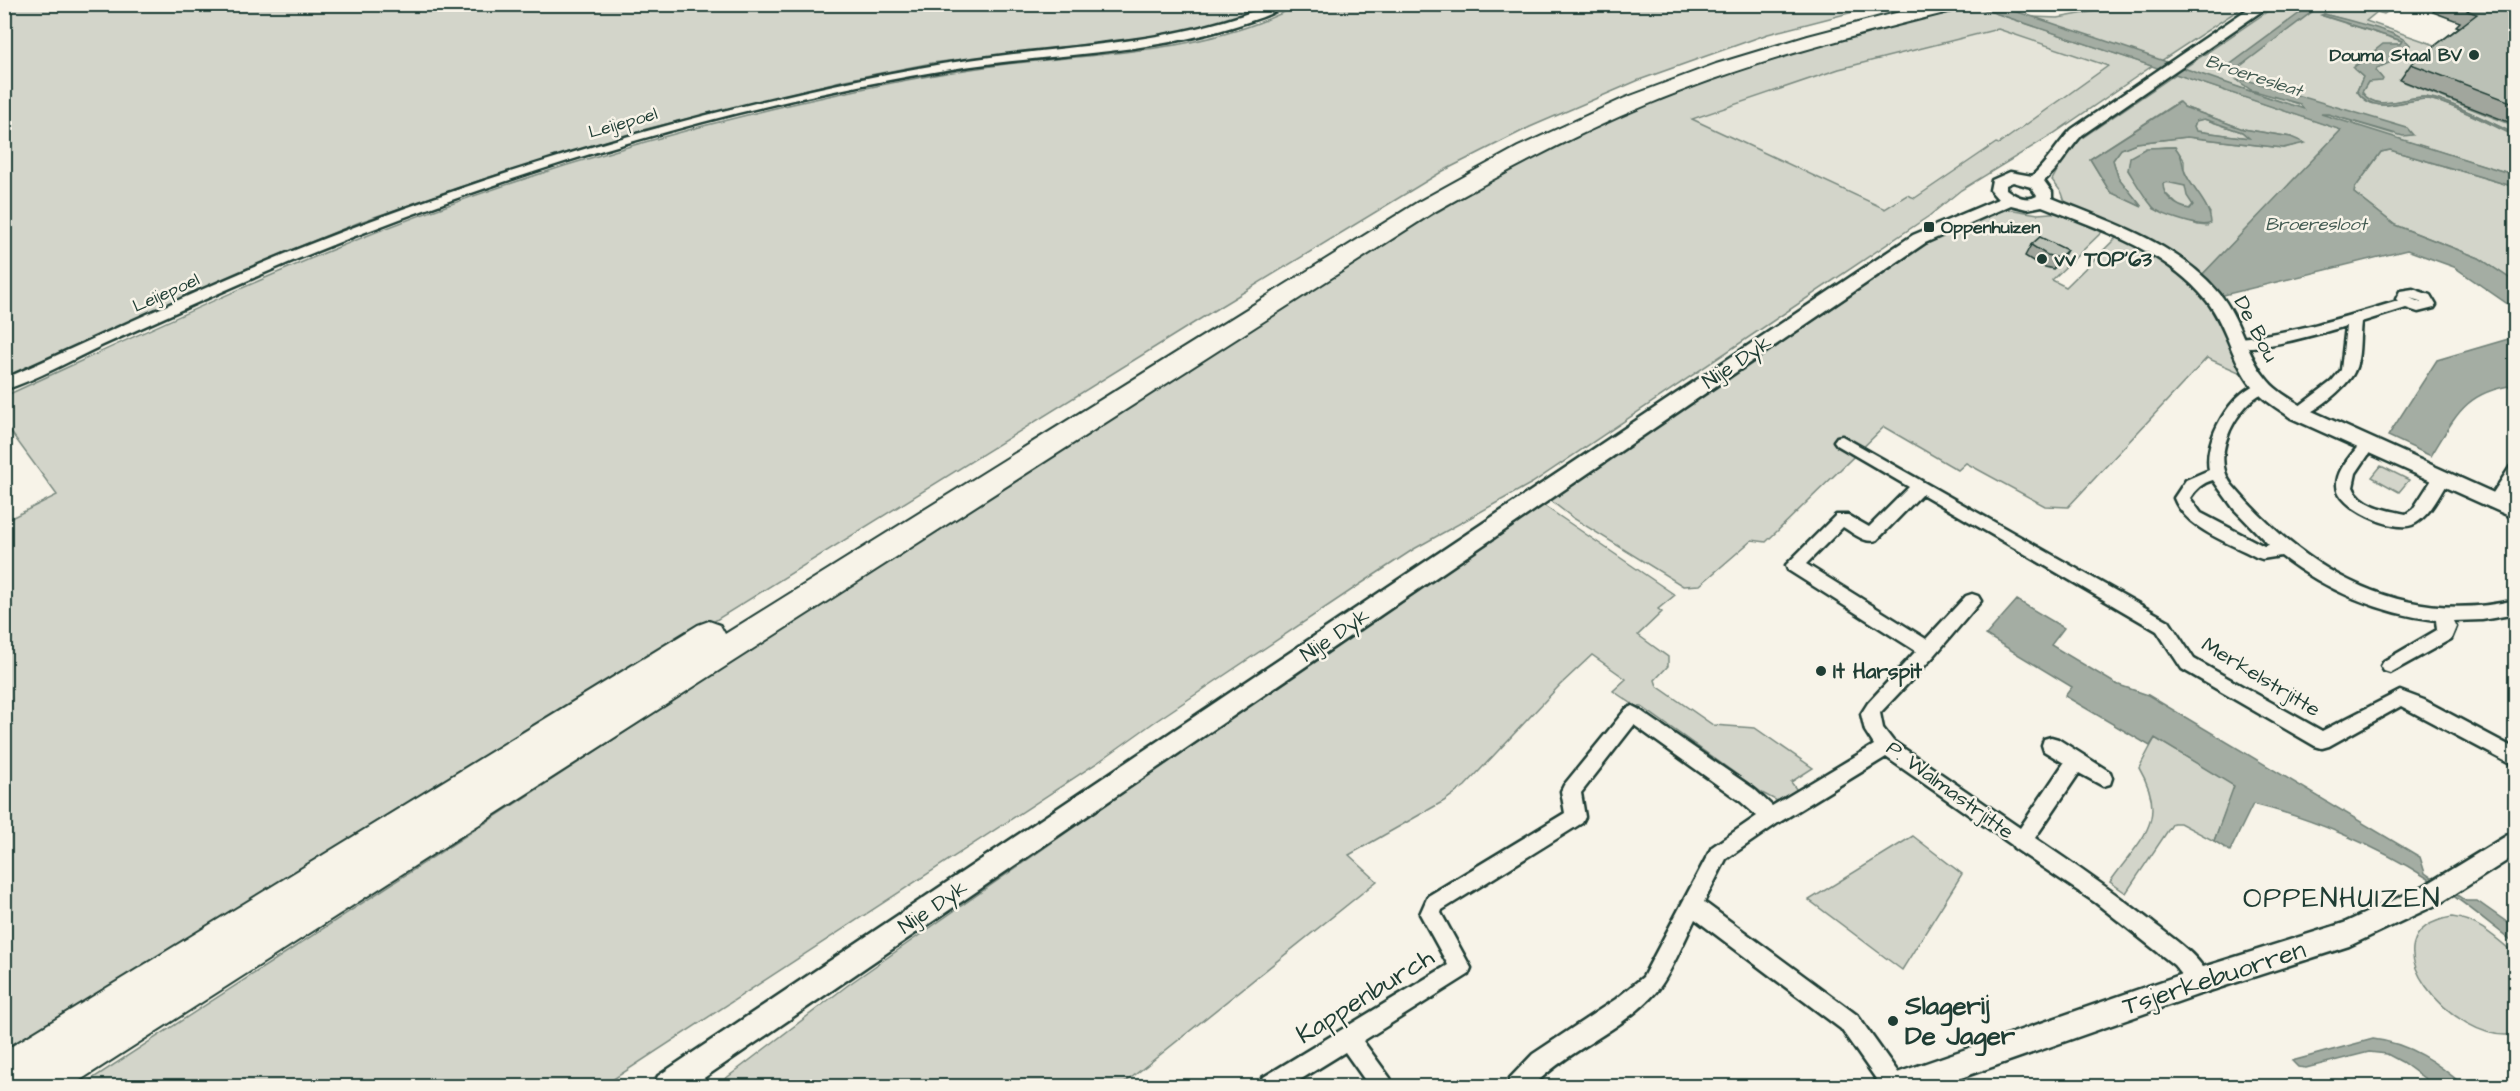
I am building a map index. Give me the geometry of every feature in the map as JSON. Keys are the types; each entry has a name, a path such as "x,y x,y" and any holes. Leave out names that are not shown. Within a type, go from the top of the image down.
{"highway":[{"path":"4,1074 1299,266 1445,178 1518,140 1611,97 1707,60 1786,35 1908,4"},
{"path":"35,1086 1321,272 1474,180 1587,122 1715,71 1815,39 1957,4"}],"street":[{"name":"Leijepoel","path":"4,385 328,242 479,187 599,149 746,109 900,75 956,65 1202,33 1252,19 1283,4"},
{"path":"2034,182 2051,167 2071,136 2265,4"},
{"path":"2016,177 2034,182 2045,192 2043,200 2030,204 2010,199 1998,190 2000,180 2016,177"},
{"name":"Nije Dyk","path":"668,1086 1919,239 1936,229 1972,217 2010,199"},
{"name":"De Bou","path":"2043,200 2123,234 2176,263 2213,298 2239,343 2253,376 2262,387 2298,413 2516,512"},
{"path":"2239,343 2256,342 2355,319 2407,303"},
{"path":"2298,413 2336,386 2348,371 2355,319"},
{"path":"2262,387 2245,395 2217,439 2217,474 2258,527 2283,549 2319,573 2357,592 2425,612 2478,614 2516,607"},
{"name":"Merkelstrjitte","path":"1842,441 2163,626 2188,664 2322,740 2400,698 2418,705 2516,759"},
{"path":"2367,445 2346,478 2347,492 2359,506 2381,516 2408,520 2419,513 2441,479"},
{"path":"2495,503 2516,471"},
{"path":"2217,474 2199,477 2190,484 2182,498 2186,508 2195,517 2262,553 2283,549"},
{"path":"1920,486 1871,537 1842,519 1794,565 1929,650"},
{"name":"P. Walmastrjitte","path":"1972,601 1870,714 1874,731 1886,747 2111,903 2181,958 2200,981"},
{"path":"2390,666 2445,634 2447,627 2442,613"},
{"name":"Kappenburch","path":"1270,1086 1461,968 1430,914 1435,903 1575,817 1571,791 1632,714 1748,795 1771,817"},
{"path":"2051,745 2103,778"},
{"path":"1518,1086 1541,1062 1624,1006 1650,984 1719,853 1771,817 1886,747"},
{"name":"P. Walmastrjitte","path":"2021,842 2076,761"},
{"name":"Tsjerkebuorren","path":"1900,1086 2200,981 2349,934 2443,888 2516,842"},
{"path":"1692,905 1849,1022 1894,1086"},
{"path":"1348,1037 1382,1086"}],"shaded area":[{"path":"129,4 1270,5 1227,23 1171,34 932,63 845,80 646,129 484,179 360,222 5,377 5,5 85,5 88,8"},
{"path":"1298,5 1880,5 1768,34 1639,80 1530,127 1443,171 1221,306 5,1062 5,521 57,495 5,424 5,396 206,304 383,229 547,171 603,154 771,109 909,80 992,66 1188,43 1226,34"},
{"path":"2011,5 2094,5 2063,10 2032,10"},
{"path":"2128,5 2246,5 2161,61 2032,17 2058,18"},
{"path":"2277,5 2312,5 2229,66 2321,5 2398,5 2384,14 2377,12 2366,21 2441,47 2399,80 2515,126 2515,134 2470,112 2433,99 2416,97 2383,103 2367,98 2361,92 2368,82 2381,77 2376,71 2377,68 2398,59 2410,45 2394,34 2324,14 2323,16 2402,41 2400,44 2381,48 2355,65 2354,69 2363,77 2357,91 2364,99 2380,105 2426,99 2445,104 2515,136 2515,175 2318,114 2328,114 2394,134 2300,104 2306,110 2183,69"},
{"path":"1978,7 2152,66 2053,134 1961,190 1929,216 1532,483 1414,549 1153,723 1097,763 603,1086 81,1086 705,680 1405,231 1457,200 1563,143 1662,99 1750,67 1841,39","holes":["1998,29 2108,66 1999,144 1996,143 1915,198 1907,195 1885,209 1692,119 1839,69"]},
{"path":"1998,29 2109,66 1999,144 1915,198 1906,195 1885,209 1691,119 1839,69"},
{"path":"2176,74 2342,130 2201,276 2066,205 2062,193 2052,180 2064,158 2079,140","holes":["2178,102 2184,107 2243,129 2291,137 2292,146 2283,148 2187,137 2136,143 2121,149 2113,160 2118,177 2141,206 2110,192 2090,159","2175,147 2184,160 2184,170 2210,213 2207,226 2154,209 2128,170 2146,149"]},
{"path":"2204,119 2242,132 2249,138 2196,131 2194,127 2196,120"},
{"path":"2390,150 2515,187 2515,282 2479,258 2395,225 2354,193 2355,188 2381,152"},
{"path":"2172,182 2186,186 2193,205 2189,209 2181,208 2163,191 2163,183"},
{"path":"2008,209 2038,214 2063,212 2104,230 2052,280 2066,287 2118,236 2156,254 2205,295 2250,377 2207,358 2068,507 2045,506 1966,463 1958,470 1884,427 1766,542 1752,540 1700,585 1683,586 1573,518 1550,500 1949,229"},
{"path":"2381,466 2409,480 2399,492 2372,477"},
{"path":"1543,505 1675,595 1658,609 1662,612 1638,635 1668,657 1668,666 1655,680 1657,686 1713,725 1755,728 1813,768 1791,782 1799,793 1781,803 1764,794 1642,707 1637,707 1613,691 1626,679 1592,655 1560,685 1465,786 1444,801 1349,855 1377,881 1121,1086 716,1086 848,985"},
{"path":"2155,738 2235,786 2214,841 2180,823 2173,823 2126,893 2110,882 2141,841 2147,829 2152,802 2148,786 2139,768"},
{"path":"1913,836 1962,874 1902,970 1809,900"},
{"path":"2452,917 2478,926 2515,954 2515,1034 2491,1033 2467,1023 2444,1006 2426,986 2415,964 2414,944 2425,927"}],"water":[{"path":"2312,4 2321,5 2235,70 2228,66"},
{"name":"Broeresloot","path":"1971,5 1997,7 2022,13 2304,109 2300,104 2251,90 2237,80 2250,81 2407,128 2413,135 2403,136 2328,114 2321,114 2515,175 2515,187 2390,150 2381,152 2355,188 2354,193 2395,225 2479,258 2515,282 2515,309 2454,267 2407,250 2220,296 2201,276 2341,130"},
{"path":"2321,15 2396,35 2410,45 2398,59 2377,68 2376,71 2383,79 2368,82 2362,92 2368,98 2382,103 2424,97 2433,98 2470,112 2515,136 2445,104 2426,99 2381,105 2364,99 2357,91 2363,77 2353,68 2383,44 2400,44 2402,41"},
{"path":"2179,102 2184,107 2243,129 2291,137 2305,143 2283,148 2187,137 2136,143 2121,149 2113,160 2118,177 2142,207 2110,192 2090,159","holes":["2204,119 2242,132 2249,138 2196,131 2194,126 2196,121"]},
{"path":"2175,147 2188,179 2208,210 2211,223 2200,224 2182,220 2164,214 2153,207 2128,170 2130,157 2146,148","holes":["2166,182 2185,186 2187,196 2193,205 2190,209 2172,201 2165,193 2163,184"]},
{"path":"2515,337 2515,385 2484,393 2463,408 2431,456 2388,436 2437,360"},
{"path":"2017,600 2064,628 2051,645 2116,684 2148,695 2420,857 2425,873 2466,901 2477,901 2515,928 2515,943 2450,893 2408,866 2343,834 2298,817 2253,804 2230,851 2214,841 2234,786 2155,738 2150,746 2065,696 2072,687 1986,635"},
{"path":"2373,1039 2399,1045 2422,1055 2464,1086 2435,1086 2387,1054 2369,1052 2306,1068 2298,1067 2292,1061"}],"building":[{"name":"Douma Staal BV","path":"2466,4 2516,4 2516,104 2411,64 2477,14 2467,11 2473,7"},
{"path":"2040,237 2067,250 2059,258 2047,255 2031,245"}],"place":[{"name":"Douma Staal BV","path":"2474,55"},
{"name":"Oppenhuizen","path":"1929,227"},
{"name":"vv TOP'63","path":"2042,259"},
{"name":"It Harspit","path":"1821,671"},
{"name":"Slagerij De Jager","path":"1893,1021"}],"district":[{"name":"OPPENHUIZEN","path":"2342,898"}],"water label":[{"name":"Broeresleat","path":"2254,76"}]}
